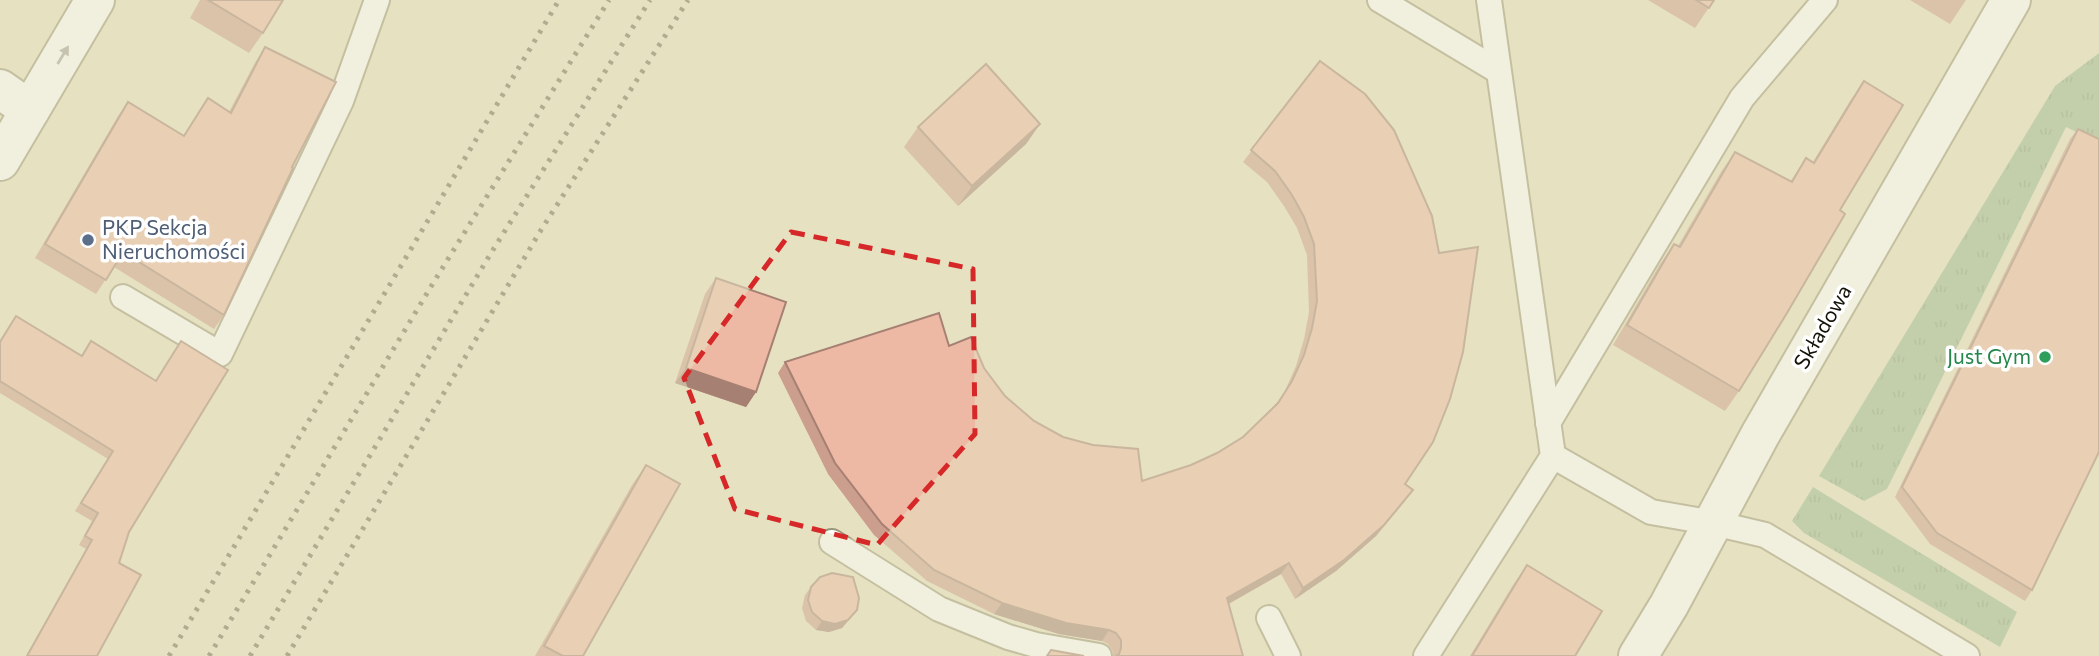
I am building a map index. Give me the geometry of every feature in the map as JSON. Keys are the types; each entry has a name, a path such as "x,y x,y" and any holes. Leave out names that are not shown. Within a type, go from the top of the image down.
{"street":[{"path":"0,161 15,99 95,0"},
{"name":"Składowa","path":"1638,656 1669,605 1760,435 2011,0"}],"lane":[{"path":"123,297 220,354 341,101 377,0"},
{"path":"1380,0 1499,71"},
{"path":"1426,656 1553,456 1489,0"},
{"path":"1548,423 1742,98 1825,0"},
{"path":"1553,456 1651,512 1714,523 1765,536 1967,656"},
{"path":"831,542 939,609 1008,637 1032,650 1099,656"},
{"path":"1269,618 1288,656"}],"highlighted area":[{"path":"791,232 973,269 975,434 877,545 735,509 684,378"}],"green space":[{"path":"2099,53 2099,143 2066,127 1887,489 1864,501 1819,476 2055,86"},
{"path":"1813,487 2017,612 2000,647 1804,533 1792,521"}],"building":[{"path":"208,0 283,0 263,33"},
{"path":"1696,0 1714,0 1709,8"},
{"path":"265,47 336,82 292,167 224,315 123,252 106,280 45,244 128,102 184,136 208,98 231,113"},
{"path":"1320,61 1365,94 1394,130 1432,216 1439,253 1478,247 1463,352 1450,399 1433,442 1405,484 1413,490 1384,525 1344,560 1303,588 1289,563 1227,598 1243,656 1116,656 1121,648 1121,640 1116,633 1066,623 1002,603 934,570 882,524 835,463 785,362 939,313 949,346 971,337 984,368 1005,396 1034,421 1063,437 1093,445 1138,449 1142,481 1191,465 1217,453 1243,437 1278,403 1304,355 1312,328 1317,301 1314,244 1292,195 1275,171 1251,150"},
{"path":"986,64 1040,124 972,186 918,127"},
{"path":"1864,81 1903,105 1840,210 1845,214 1739,391 1627,325 1674,244 1680,247 1735,152 1792,182 1806,158 1814,163"},
{"path":"2078,129 2099,139 2099,452 2032,590 1937,533 1902,487"},
{"path":"716,278 786,302 756,392 686,368"},
{"path":"16,316 82,356 91,341 156,381 181,341 228,370 129,532 119,563 141,575 97,656 27,656 92,540 85,536 98,513 81,503 113,451 0,381 0,342"},
{"path":"646,465 680,484 583,656 563,656 544,646"},
{"path":"1527,565 1602,611 1575,656 1472,656"},
{"path":"832,573 853,577 859,598 857,610 848,620 835,624 822,621 812,612 808,600 811,587 820,577"},
{"path":"1051,650 1084,656 1047,656"}],"railway":[{"path":"169,656 559,0"},
{"path":"209,656 435,280 609,0"},
{"path":"250,656 491,253 650,0"},
{"path":"287,656 541,230 688,0"}],"place":[{"name":"PKP Sekcja Nieruchomości","path":"88,240"},
{"name":"Just Gym","path":"2045,357"}]}
